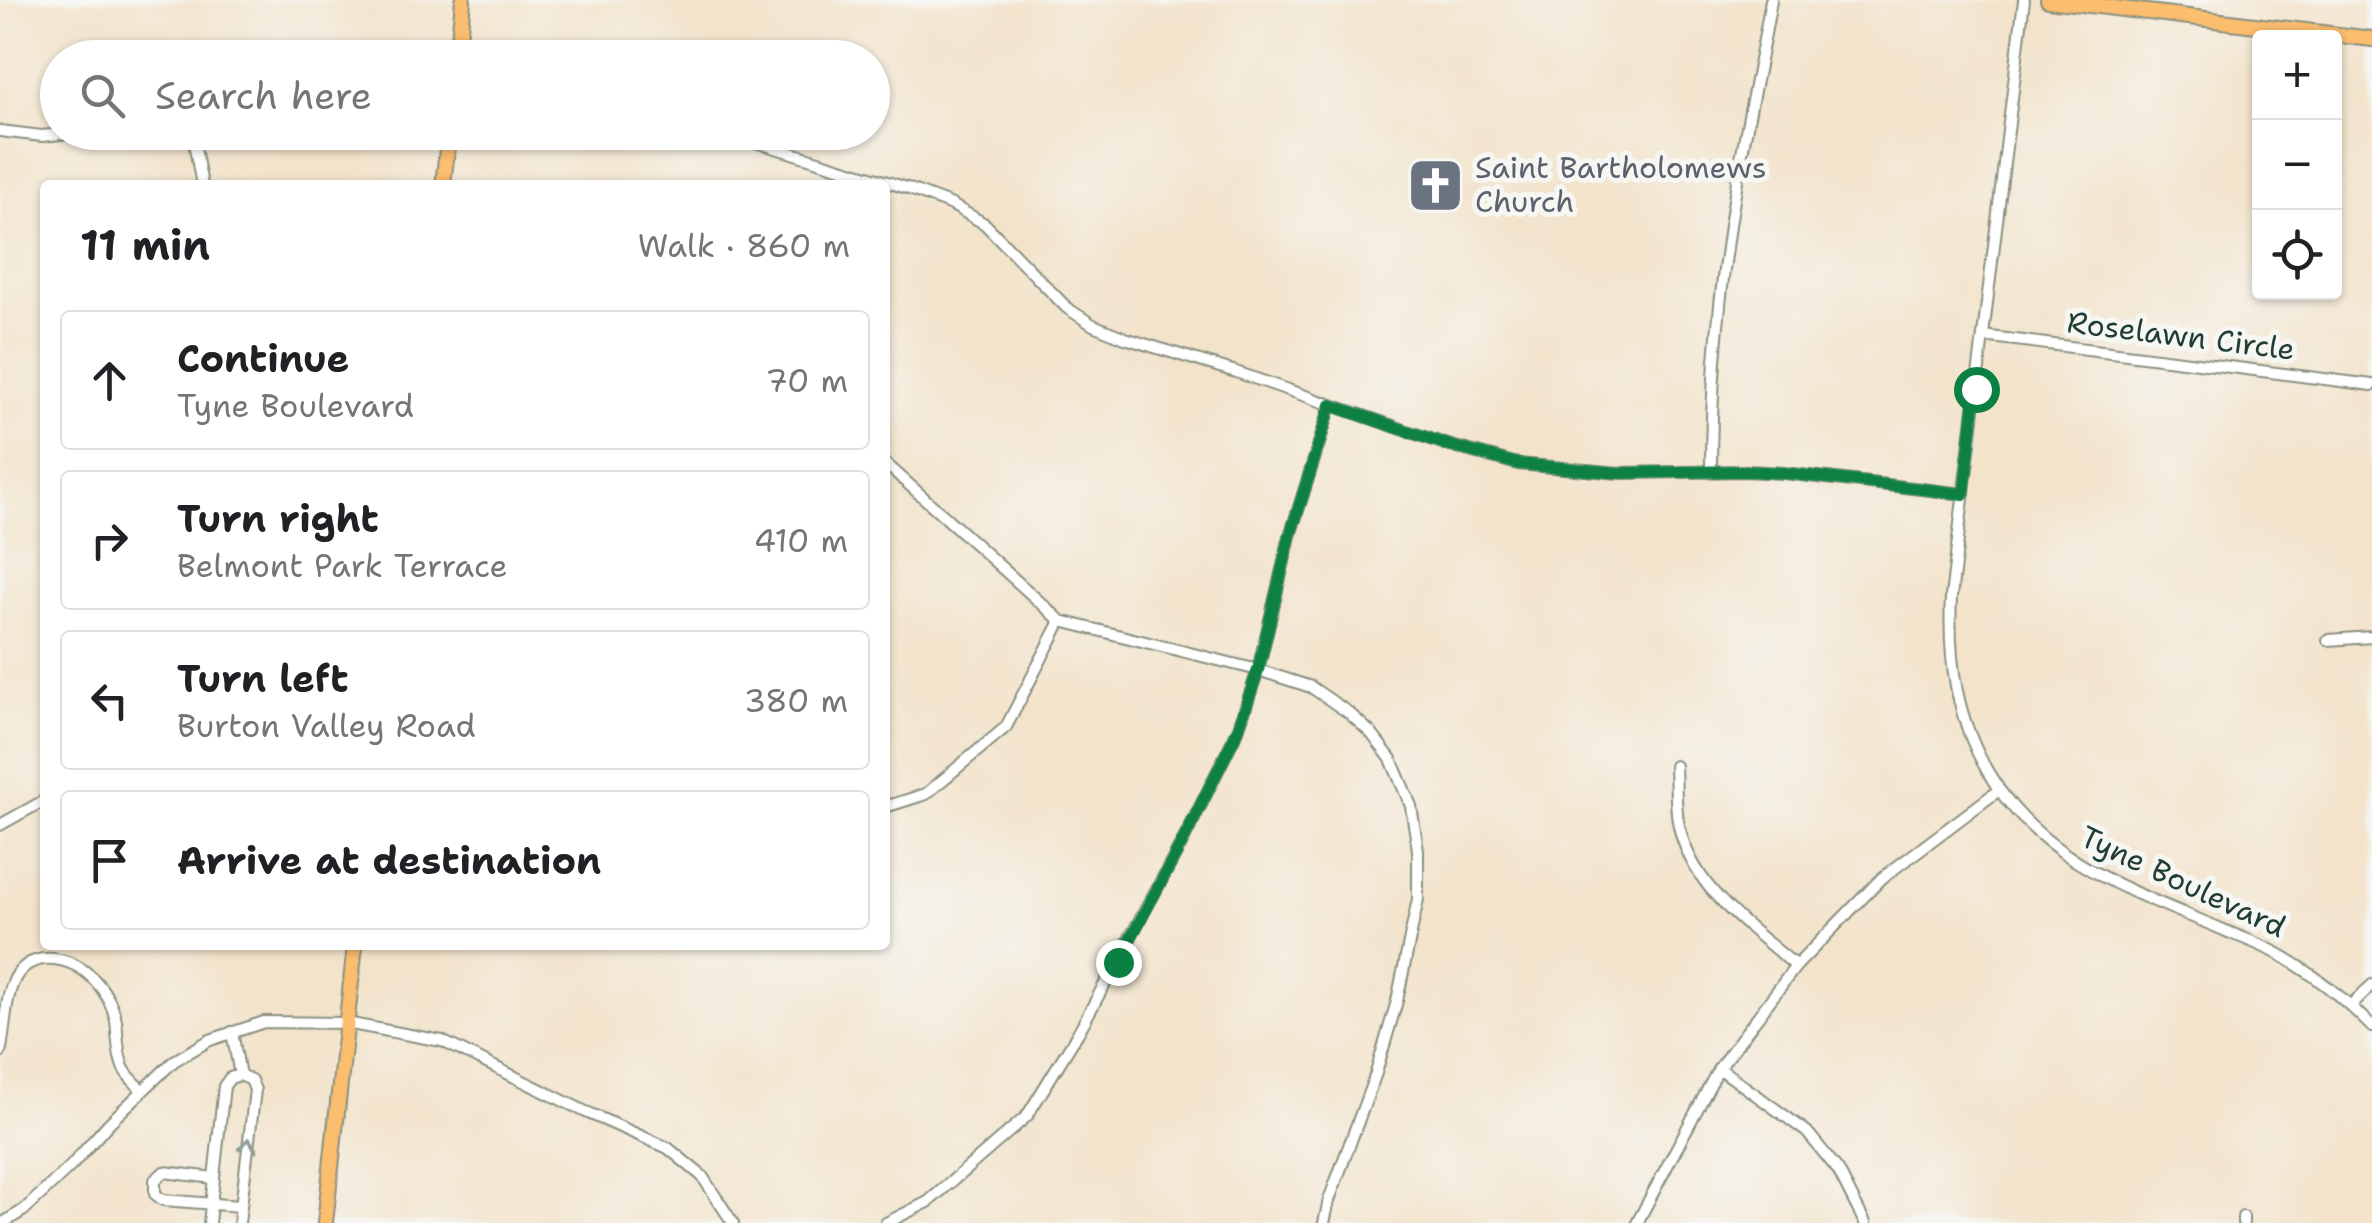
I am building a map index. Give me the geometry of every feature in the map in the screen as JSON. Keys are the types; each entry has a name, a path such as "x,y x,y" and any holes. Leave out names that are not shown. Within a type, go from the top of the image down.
{"main road":[{"path":"459,40 463,0"},
{"path":"2048,0 2372,39"},
{"path":"444,180 447,150"},
{"path":"325,1223 354,950"}],"street":[{"path":"1711,471 1714,378 1729,238 1771,0"},
{"name":"Tyne Boulevard","path":"2024,0 1951,597 1952,670 1968,732 1999,790 2031,828 2084,868 2281,955 2351,1005 2372,1027"},
{"path":"0,131 40,136"},
{"path":"195,150 201,180"},
{"path":"781,150 878,180"},
{"path":"890,184 940,199 985,224 1050,293 1083,320 1125,338 1451,446 1518,464 1620,473 1746,471 1964,494"},
{"name":"Roselawn Circle","path":"1983,336 2372,385"},
{"path":"886,1223 928,1202 1027,1116 1078,1034 1238,730 1258,670 1290,536 1331,405"},
{"path":"890,467 1061,621 1311,687 1349,713 1391,759 1411,806 1418,850 1418,898 1398,1001 1324,1223"},
{"path":"890,805 926,794 1006,727 1061,621"},
{"path":"2328,640 2372,637"},
{"path":"1676,766 1678,822 1699,875 1723,905 1796,966"},
{"path":"1637,1223 1718,1068 1796,966 1882,878 1999,790"},
{"path":"0,825 40,803"},
{"path":"0,1054 8,988 22,968 44,958 64,960 91,975 105,992 116,1017 123,1069 142,1090"},
{"path":"2351,1005 2372,986"},
{"path":"3,1223 24,1210 71,1166 142,1090 174,1062 210,1040 264,1022 346,1024 442,1041 668,1148 702,1176 733,1223"},
{"path":"232,1032 240,1075"},
{"path":"1718,1068 1807,1132 1838,1170 1865,1223"},
{"path":"209,1223 224,1086 230,1078 240,1075 251,1080 255,1090 239,1223"},
{"path":"214,1178 164,1172 155,1180 155,1194 158,1199 240,1206"}],"place":[{"name":"Saint Bartholomews Church","path":"1436,185"}],"route":[{"path":"1118,962 1238,730 1258,670 1290,536 1331,405 1518,464 1620,473 1784,473 1964,494 1976,389"}]}
